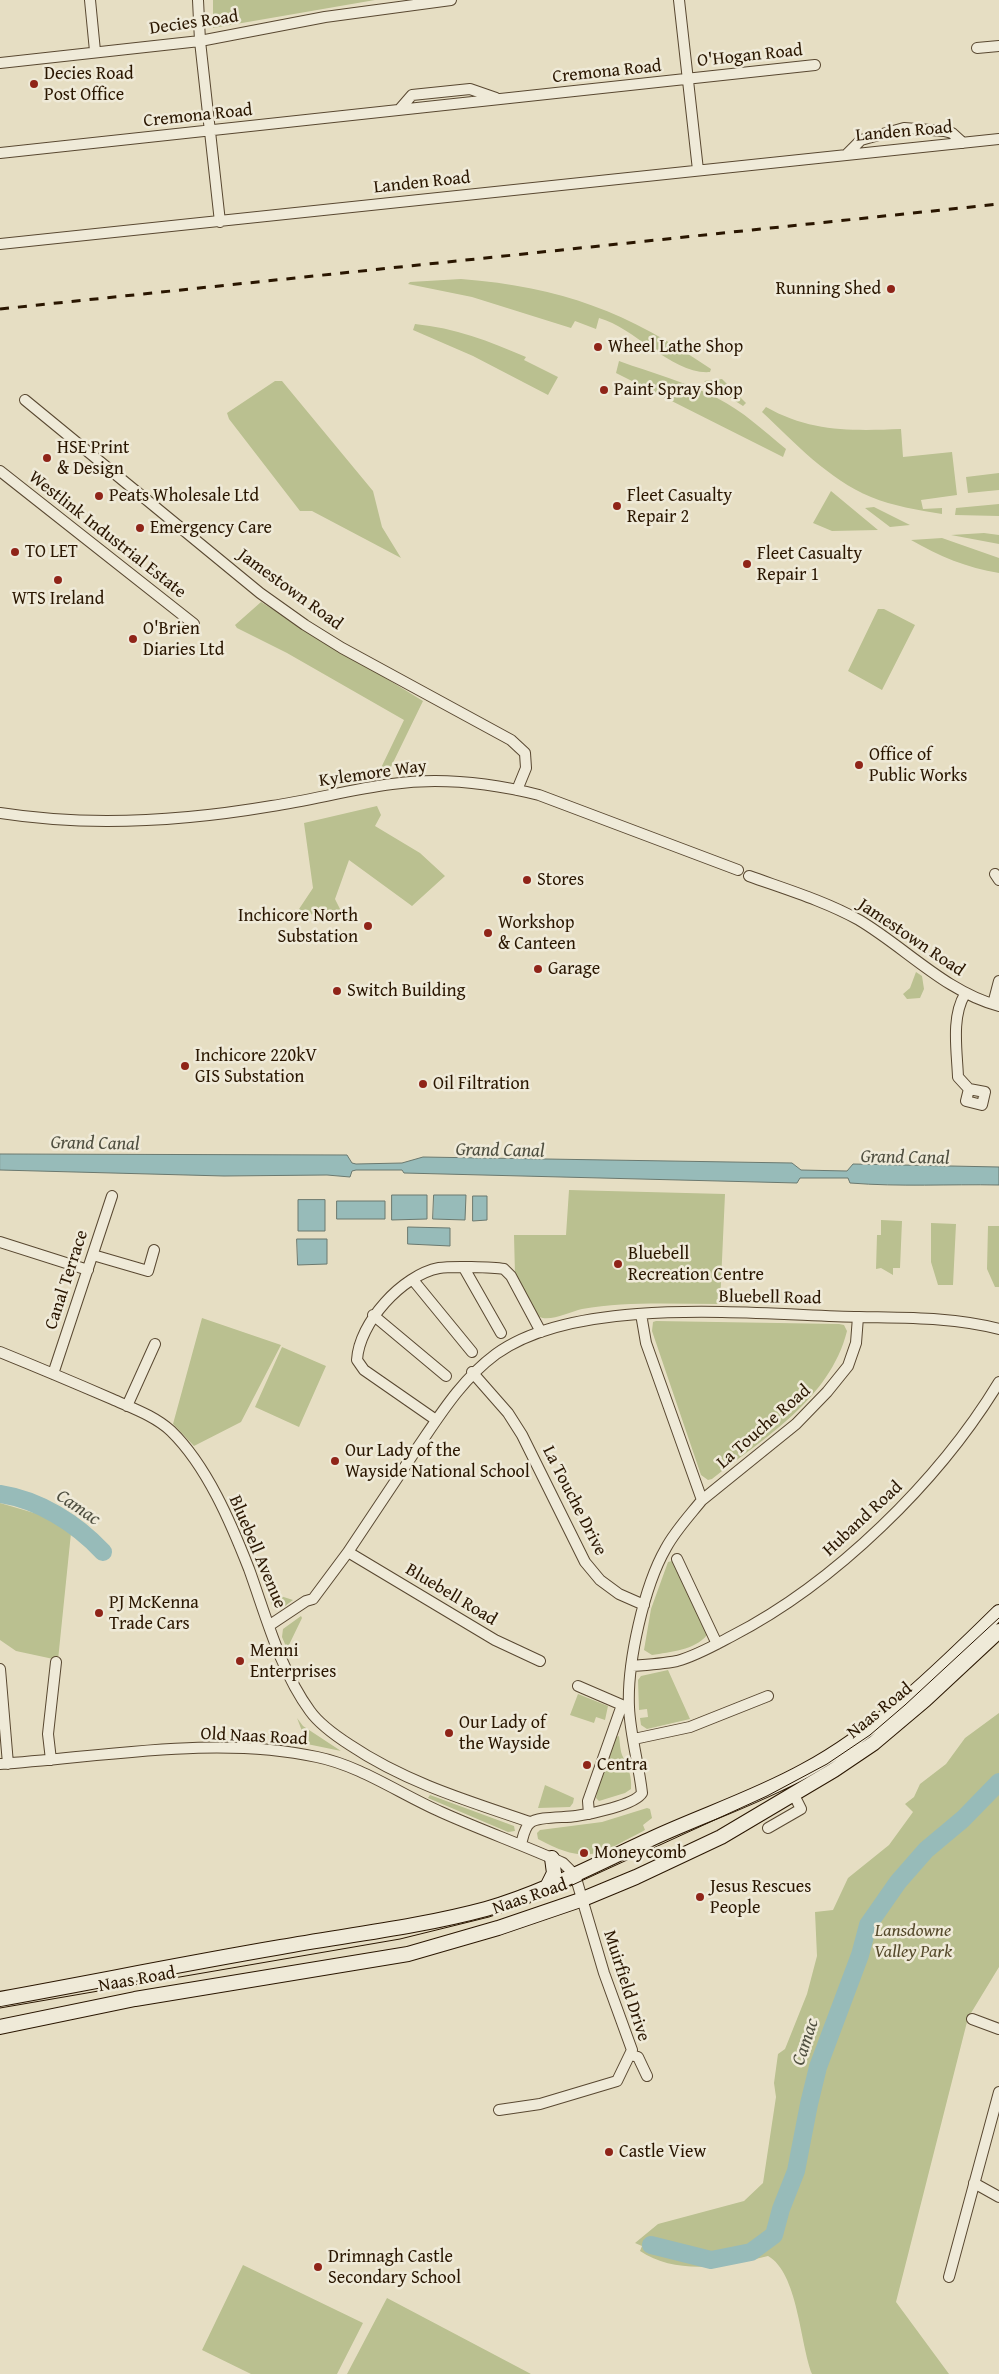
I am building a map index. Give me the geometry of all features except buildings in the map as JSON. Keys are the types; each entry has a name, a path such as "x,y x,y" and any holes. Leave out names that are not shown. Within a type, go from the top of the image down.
{"main road":[{"name":"Naas Road","path":"0,1999 191,1962 422,1924 486,1909 547,1888 652,1838 773,1787 821,1762 894,1709 999,1612"},
{"name":"Naas Road","path":"0,2027 135,1999 408,1954 498,1928 583,1899 636,1877 720,1837 823,1777 874,1743 925,1700 999,1631"},
{"path":"547,1888 554,1873 552,1858"}],"street":[{"path":"90,0 95,51"},
{"path":"198,0 200,41 220,222"},
{"name":"Decies Road","path":"0,62 200,41 325,16 451,0"},
{"name":"O'Hogan Road","path":"679,0 698,170"},
{"path":"977,48 999,46"},
{"name":"O'Hogan Road","path":"688,79 815,65"},
{"name":"Cremona Road","path":"0,154 688,79"},
{"name":"Landen Road","path":"847,154 862,140 876,134 904,128 952,133 963,143"},
{"name":"Landen Road","path":"0,244 999,139"},
{"name":"Jamestown Road","path":"26,400 260,592 305,625 342,648 511,740 525,753 526,768 517,790"},
{"name":"Westlink Industrial Estate","path":"0,471 194,624"},
{"name":"Kylemore Way","path":"0,813 69,819 162,818 264,808 370,787 419,781 462,782 517,790 552,800 738,870"},
{"name":"Jamestown Road","path":"749,876 835,908 859,920 965,994 996,1005"},
{"path":"996,1005 999,981"},
{"path":"965,994 959,1007 957,1018 957,1057 958,1077 969,1088"},
{"name":"Canal Terrace","path":"53,1374 112,1196"},
{"path":"0,1242 88,1270"},
{"path":"93,1255 148,1271 154,1250"},
{"path":"436,1420 359,1365 357,1355 373,1315 413,1280 440,1268 498,1268 507,1271 541,1332"},
{"path":"464,1268 501,1333"},
{"path":"413,1280 472,1352"},
{"name":"Bluebell Road","path":"270,1624 306,1601 313,1599 348,1552 452,1396 472,1372 498,1353 541,1332 599,1318 641,1314 740,1313 940,1319 999,1329"},
{"name":"La Touche Road","path":"641,1314 646,1343 702,1500"},
{"path":"373,1315 446,1376"},
{"name":"La Touche Road","path":"589,1814 588,1800 625,1706 644,1605 665,1549 702,1500 796,1424 827,1392 848,1366 856,1343 858,1317"},
{"path":"127,1406 154,1344"},
{"name":"Bluebell Avenue","path":"0,1352 127,1406 168,1428 192,1457 232,1529 291,1679 315,1717 328,1730 366,1756 425,1785 478,1806 530,1822 536,1819 589,1814 639,1798"},
{"name":"La Touche Drive","path":"472,1372 508,1413 522,1435 585,1562 600,1580 618,1594 644,1605"},
{"name":"Huband Road","path":"631,1666 677,1660 717,1644 750,1627 816,1584 924,1484 989,1399 999,1382"},
{"name":"Bluebell Road","path":"348,1552 495,1640 540,1661"},
{"path":"677,1559 717,1644"},
{"path":"52,1760 48,1734 56,1662"},
{"path":"0,1669 4,1764"},
{"path":"578,1686 625,1706"},
{"path":"634,1738 690,1727 768,1696"},
{"name":"La Touche Road","path":"625,1706 634,1738 642,1793 639,1798"},
{"name":"Old Naas Road","path":"4,1764 146,1750 227,1749 296,1753 343,1764 417,1800 563,1863 576,1875"},
{"path":"417,1800 425,1785"},
{"path":"768,1828 801,1809 793,1793"},
{"path":"521,1844 530,1822"},
{"path":"576,1875 583,1899"},
{"name":"Muirfield Drive","path":"583,1899 604,1973 632,2046 631,2054 638,2057 647,2076"},
{"path":"972,2019 999,2029"},
{"path":"499,2110 540,2104 617,2081 631,2054"},
{"path":"949,2277 999,2092"},
{"path":"974,2183 999,2197"}],"green space":[{"path":"213,0 375,0 213,28"},
{"path":"461,279 531,288 593,306 651,332 711,369 710,372 696,371 682,366 613,323 599,318 596,329 575,321 571,328 472,297 408,284 410,282"},
{"path":"415,324 458,332 485,341 526,357 524,360 558,377 548,395 473,356 413,330"},
{"path":"619,361 693,387 727,403 786,449 783,457 616,373"},
{"path":"722,379 746,403 743,406 704,381"},
{"path":"275,381 282,381 373,491 382,527 401,558 312,511 300,511 229,419 227,413"},
{"path":"766,407 799,421 832,428 848,430 901,429 903,457 952,452 957,495 921,500 923,509 942,508 942,514 897,505 871,497 840,480 800,448 762,412"},
{"path":"999,473 999,490 968,493 966,477"},
{"path":"831,491 878,530 832,531 813,523"},
{"path":"999,504 999,516 955,515 956,508"},
{"path":"874,507 910,525 890,527 865,508"},
{"path":"984,533 999,535 999,544 951,535"},
{"path":"942,538 999,558 999,573 954,561 911,540"},
{"path":"261,602 423,701 388,773 380,770 404,720 287,653 237,628 235,625"},
{"path":"878,609 884,609 915,625 882,690 848,671"},
{"path":"377,806 381,815 375,826 420,853 445,876 412,906 349,860 335,899 341,911 305,915 299,909 313,888 304,823"},
{"path":"916,972 922,976 924,989 920,998 907,999 903,994 910,988"},
{"name":"Bluebell Recreation Centre","path":"569,1190 725,1194 720,1304 599,1306 553,1318 538,1316 515,1275 514,1235 566,1235"},
{"path":"881,1220 902,1221 900,1268 893,1268 893,1275 881,1268 876,1269 877,1235 881,1235"},
{"path":"931,1223 956,1224 953,1285 938,1285 931,1262"},
{"path":"988,1226 999,1226 999,1287 995,1287 987,1269"},
{"path":"202,1318 281,1345 241,1422 194,1446 173,1424"},
{"path":"653,1322 839,1324 844,1325 847,1331 838,1355 826,1377 811,1397 773,1432 712,1479 708,1480 701,1475 652,1331"},
{"path":"282,1347 326,1366 299,1427 255,1407"},
{"path":"0,1503 41,1515 71,1533 58,1660 16,1651 0,1640"},
{"path":"672,1561 707,1635 689,1647 652,1655 644,1650 651,1609 668,1562"},
{"path":"267,1592 293,1600 285,1606 277,1608 272,1605"},
{"path":"301,1616 302,1618 287,1649 282,1637 283,1629"},
{"path":"668,1670 690,1719 647,1729 641,1725 640,1718 648,1717 647,1709 639,1710 638,1680 641,1676"},
{"path":"578,1694 608,1706 605,1720 596,1717 594,1723 570,1715"},
{"name":"Lansdowne Valley Park","path":"999,1713 999,1967 968,2018 896,2302 949,2374 812,2374 792,2293 786,2277 778,2265 768,2256 720,2265 686,2266 654,2259 640,2251 642,2246 635,2243 658,2224 744,2201 763,2183 776,2097 774,2083 778,2054 785,2049 807,1994 817,1956 815,1912 833,1910 848,1878 889,1845 913,1812 905,1804 914,1797 920,1784 946,1764 965,1738"},
{"path":"297,1718 303,1726 341,1751 307,1744"},
{"path":"619,1736 621,1752 630,1776 631,1789 625,1793 599,1801 596,1798 597,1792 616,1737"},
{"path":"545,1785 574,1798 570,1807 538,1808"},
{"path":"430,1795 514,1826 515,1831 508,1832 428,1798"},
{"path":"647,1808 650,1809 652,1818 643,1825 645,1830 604,1851 593,1854 569,1852 538,1839 537,1833 540,1830 602,1822"},
{"path":"243,2265 363,2323 337,2374 251,2374 202,2350"},
{"path":"387,2298 531,2374 347,2374"}],"water":[{"path":"0,1154 347,1155 352,1163 356,1164 402,1163 423,1157 792,1163 801,1170 847,1171 853,1164 999,1167 999,1185 869,1184 850,1183 848,1178 800,1178 797,1183 404,1173 402,1170 356,1170 352,1171 350,1177 327,1175 224,1176 0,1170"},
{"path":"392,1195 427,1195 427,1219 392,1220"},
{"path":"434,1195 466,1195 465,1220 433,1219"},
{"path":"473,1196 487,1196 487,1220 473,1221"},
{"path":"298,1200 325,1200 325,1231 298,1231"},
{"path":"337,1201 385,1201 385,1219 337,1219"},
{"path":"408,1227 450,1228 450,1246 408,1244"},
{"path":"297,1239 327,1239 327,1264 298,1265"}],"waterway":[{"name":"Camac","path":"0,1494 15,1497 56,1514 69,1522 103,1552"},
{"name":"Camac","path":"651,2245 711,2260 751,2252 774,2235 781,2209 796,2171 818,2067 860,1955 868,1925 898,1882 926,1850 963,1819 999,1782"}],"tram line":[{"path":"0,2008 400,1939 489,1917 544,1898 767,1796 827,1764 870,1735 999,1618"}],"railway":[{"path":"0,309 999,204"}],"place":[{"name":"Decies Road Post Office","path":"34,84"},
{"name":"Running Shed","path":"891,289"},
{"name":"Wheel Lathe Shop","path":"598,347"},
{"name":"Paint Spray Shop","path":"604,390"},
{"name":"HSE Print & Design","path":"47,458"},
{"name":"Peats Wholesale Ltd","path":"99,496"},
{"name":"Fleet Casualty Repair 2","path":"617,506"},
{"name":"Emergency Care","path":"140,528"},
{"name":"TO LET","path":"15,552"},
{"name":"Fleet Casualty Repair 1","path":"747,564"},
{"name":"WTS Ireland","path":"58,580"},
{"name":"O'Brien Diaries Ltd","path":"133,639"},
{"name":"Office of Public Works","path":"859,765"},
{"name":"Stores","path":"527,880"},
{"name":"Inchicore North Substation","path":"368,926"},
{"name":"Workshop & Canteen","path":"488,933"},
{"name":"Garage","path":"538,969"},
{"name":"Switch Building","path":"337,991"},
{"name":"Inchicore 220kV GIS Substation","path":"185,1066"},
{"name":"Oil Filtration","path":"423,1084"},
{"name":"Bluebell Recreation Centre","path":"618,1264"},
{"name":"Our Lady of the Wayside National School","path":"335,1461"},
{"name":"PJ McKenna Trade Cars","path":"99,1613"},
{"name":"Menni Enterprises","path":"240,1661"},
{"name":"Our Lady of the Wayside","path":"449,1733"},
{"name":"Centra","path":"587,1765"},
{"name":"Moneycomb","path":"584,1853"},
{"name":"Jesus Rescues People","path":"700,1897"},
{"name":"Castle View","path":"609,2152"},
{"name":"Drimnagh Castle Secondary School","path":"318,2267"}],"water label":[{"name":"Grand Canal","path":"95,1144"},
{"name":"Grand Canal","path":"500,1151"},
{"name":"Grand Canal","path":"905,1158"}]}
